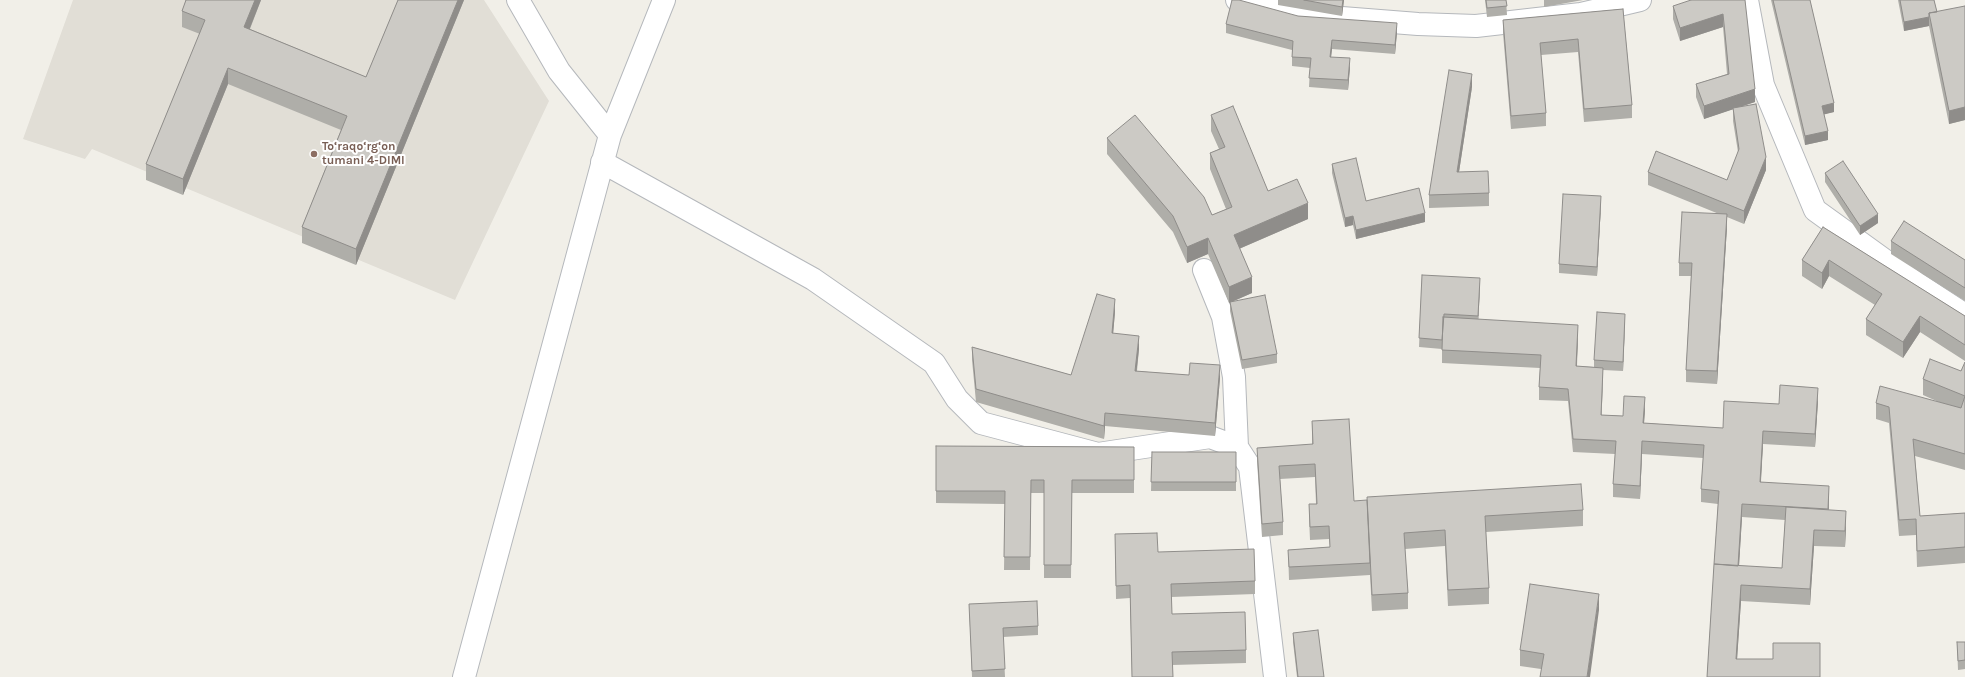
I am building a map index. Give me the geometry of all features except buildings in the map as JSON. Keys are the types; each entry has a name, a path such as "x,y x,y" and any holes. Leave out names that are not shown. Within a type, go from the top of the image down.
{"street":[{"path":"518,0 559,71 610,135"},
{"path":"464,677 602,162 610,135 664,0"},
{"path":"1237,0 1291,14 1418,24 1476,26 1581,14 1640,0"},
{"path":"1747,0 1763,85 1815,210 1916,283 1965,315"},
{"path":"602,162 820,284 934,363 957,399 981,423 1098,454 1210,437 1237,447"},
{"path":"1204,270 1223,317 1226,332 1234,377 1237,447 1250,467 1275,677"}],"shaded area":[{"name":"To‘raqo‘rg‘on tumani 4-DIMI","path":"73,0 484,0 549,101 455,300 92,149 85,159 23,139"}],"place":[{"name":"To‘raqo‘rg‘on tumani 4-DIMI","path":"314,154"}]}
